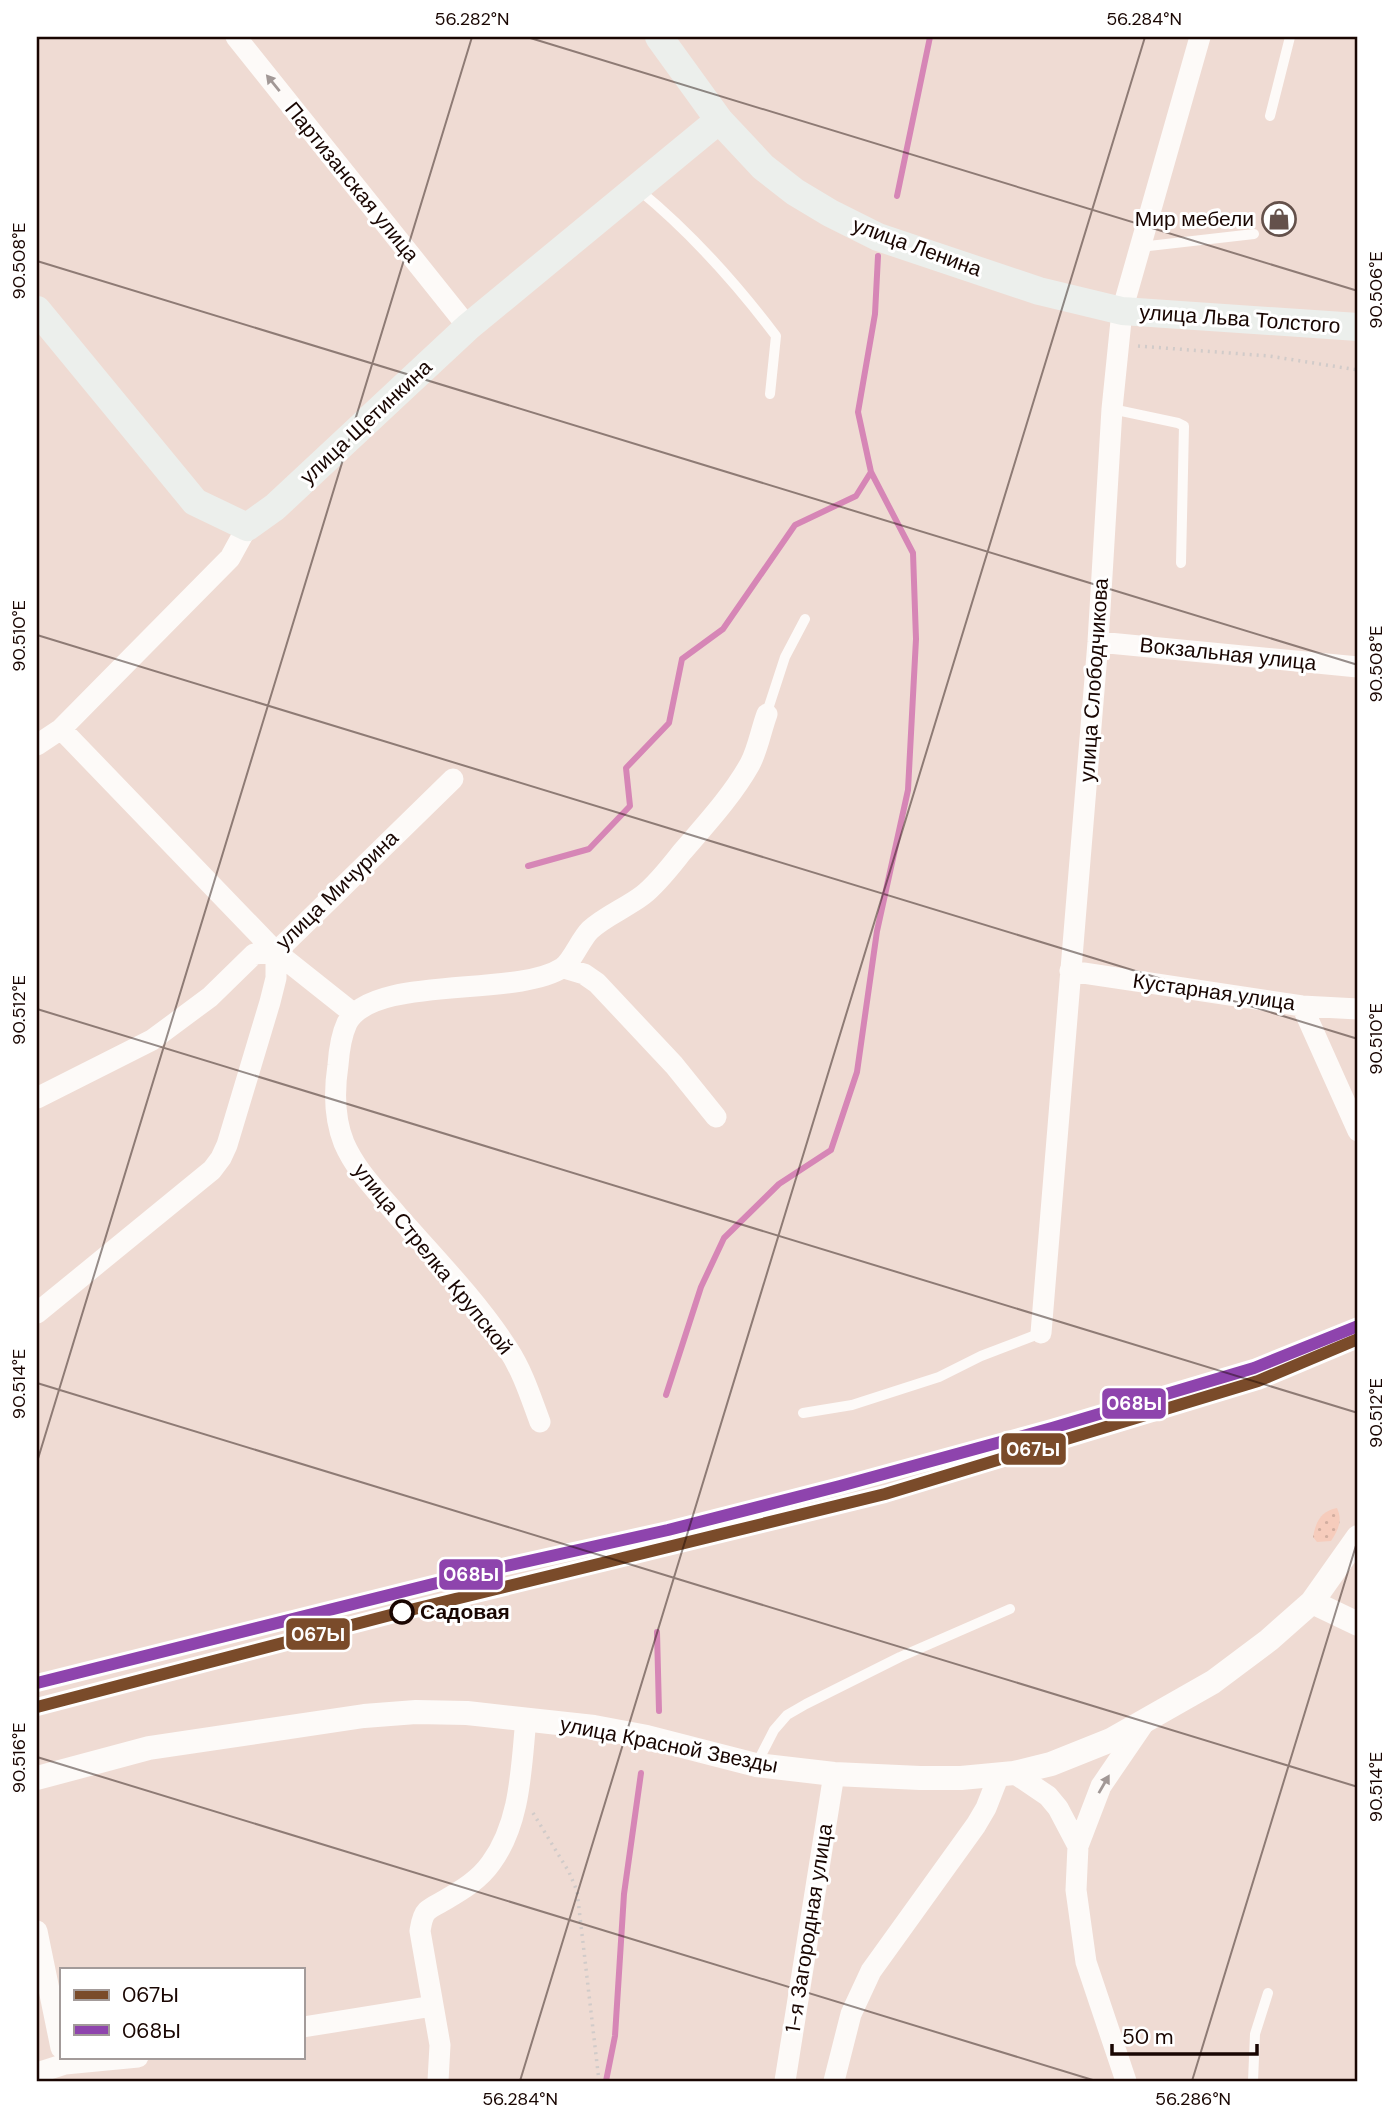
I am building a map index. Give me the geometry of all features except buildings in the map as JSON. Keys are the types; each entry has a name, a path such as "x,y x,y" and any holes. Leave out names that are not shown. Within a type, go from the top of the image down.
{"main road":[{"name":"улица Ленина","path":"659,37 719,120 763,167 795,192 830,213 878,237 1039,291 1122,311"},
{"name":"улица Щетинкина","path":"247,527 275,507 468,327 719,120"},
{"path":"37,310 195,502 247,527"},
{"name":"улица Льва Толстого","path":"1122,311 1358,327"}],"street":[{"name":"Партизанская улица","path":"236,37 468,327"},
{"name":"улица Слободчикова","path":"1041,1332 1098,642 1112,409 1122,311 1200,37"},
{"name":"улица Щетинкина","path":"37,745 61,729 230,558 247,527"},
{"name":"Вокзальная улица","path":"1098,642 1358,667"},
{"path":"565,968 582,939 592,929 643,895 726,800 751,762 768,710"},
{"path":"61,729 276,952 354,1014 366,1006 417,991 528,981 565,968 584,974 597,983 674,1065 716,1117"},
{"name":"улица Мичурина","path":"37,1098 152,1040 210,997 254,954 276,952 453,779"},
{"path":"37,1313 212,1170 221,1158 273,990 276,952"},
{"name":"Кустарная улица","path":"1070,971 1302,1006 1358,1009"},
{"path":"1302,1006 1358,1132"},
{"name":"улица Стрелка Крупской","path":"354,1014 342,1037 335,1084 335,1109 344,1142 358,1170 469,1297 508,1349 519,1368 540,1422"},
{"name":"улица Красной Звезды","path":"37,1778 149,1748 364,1716 416,1712 467,1713 620,1732 756,1765 834,1774 920,1778 1007,1774 1084,1753 1144,1723 1213,1682 1269,1640 1312,1602 1358,1536"},
{"path":"1312,1602 1358,1624"},
{"path":"438,2081 440,2045 419,1931 427,1911 469,1886 489,1866 500,1849 511,1824 519,1790 526,1719"},
{"path":"1126,2081 1086,1962 1076,1890 1078,1846 1101,1786 1144,1723"},
{"name":"1-я Загородная улица","path":"785,2081 834,1774"},
{"path":"834,2081 852,2014 871,1971 976,1825 1007,1774 1048,1797 1058,1808 1078,1846"},
{"path":"37,1931 60,2043"},
{"path":"304,2027 433,2006"},
{"path":"37,2073 64,2062 123,2058"}],"lane":[{"path":"1270,116 1290,37"},
{"path":"637,188 666,212 751,303 776,335 770,394"},
{"path":"1140,247 1254,234"},
{"path":"1112,409 1184,426 1181,562"},
{"path":"768,710 785,657 805,619"},
{"path":"803,1413 852,1405 939,1377 981,1356 1041,1332"},
{"path":"756,1765 774,1730 787,1716 806,1703 900,1657 1010,1609"},
{"path":"1253,2081 1255,2034 1268,1993"}],"path":[{"path":"1138,346 1269,356 1358,370"},
{"path":"519,1790 569,1872 577,1891 599,2081"}],"shaded area":[{"path":"1337,1508 1340,1521 1334,1537 1331,1541 1317,1542 1313,1537 1318,1522 1323,1514"}],"waterway":[{"path":"897,196 930,37"},
{"path":"666,1395 701,1287 724,1238 779,1184 831,1150 857,1072 877,931 908,790 916,639 913,553 871,472 858,412 875,314 878,256"},
{"path":"528,866 589,849 630,806 626,768 669,723 682,659 723,629 795,525 856,496 871,472"},
{"path":"657,1632 659,1711"},
{"path":"606,2081 615,2036 624,1894 641,1773"}],"transit line":[{"name":"068Ы","path":"37,1683 840,1486 1052,1428 1254,1368 1358,1326"},
{"name":"067Ы","path":"37,1707 402,1612 885,1494 1258,1381 1358,1339"}],"place":[{"name":"Мир мебели","path":"1279,219"},
{"name":"Садовая","path":"402,1612"}]}
